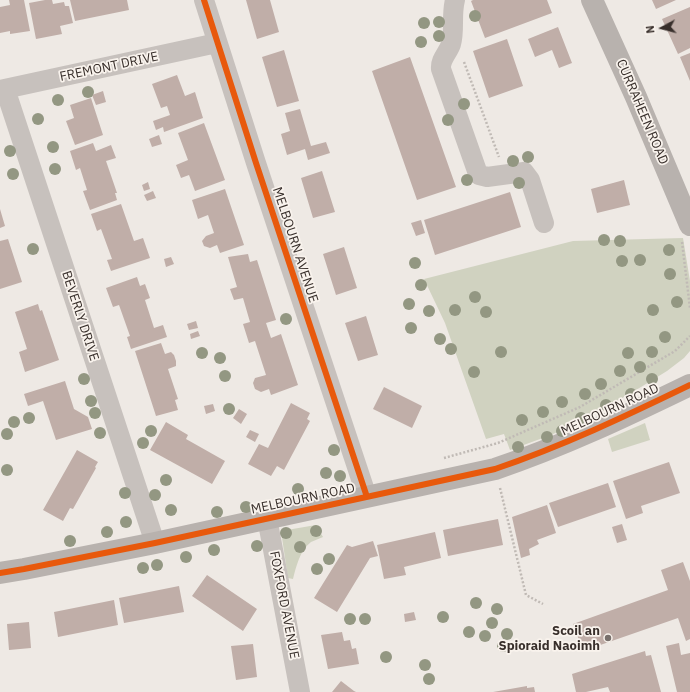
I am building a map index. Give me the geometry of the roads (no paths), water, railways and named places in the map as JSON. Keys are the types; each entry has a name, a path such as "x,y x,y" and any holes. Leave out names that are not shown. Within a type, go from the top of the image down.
{"street":[{"name":"MELBOURN AVENUE","path":"204,0 248,141 367,497"},
{"path":"455,0 452,16 453,38 449,50 441,64 441,69 477,171 479,175 487,177 524,172 528,176 544,222"},
{"name":"CURRAHEEN ROAD","path":"592,0 688,214"},
{"name":"FREMONT DRIVE","path":"2,89 217,43"},
{"name":"BEVERLY DRIVE","path":"2,89 155,543"},
{"name":"MELBOURN ROAD","path":"0,573 155,543 485,472 507,466 599,429 690,385"},
{"name":"FOXFORD AVENUE","path":"267,518 300,692"}],"place":[{"name":"Scoil an Spioraid Naoimh","path":"608,638"}]}
